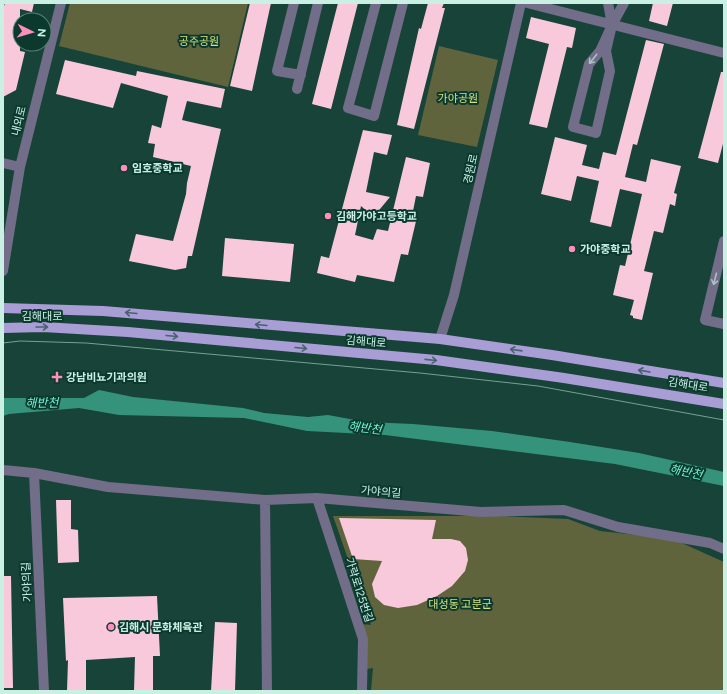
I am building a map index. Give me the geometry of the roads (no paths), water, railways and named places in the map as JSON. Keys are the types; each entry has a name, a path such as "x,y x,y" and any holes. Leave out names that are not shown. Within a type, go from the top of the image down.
{"main road":[{"name":"김해대로","path":"3,308 103,311 440,339 552,355 724,383"},
{"name":"김해대로","path":"3,328 43,327 128,332 436,360 564,378 724,404"}],"street":[{"name":"내외로","path":"3,271 20,167 61,3"},
{"path":"294,3 277,71 301,75"},
{"path":"297,89 318,3"},
{"path":"376,3 348,108 374,116 402,3"},
{"name":"경원로","path":"440,339 454,295 521,3"},
{"path":"527,3 724,54"},
{"path":"608,3 612,25 606,51 610,71 596,133 574,127 589,64 600,50 612,25 624,3"},
{"path":"3,163 20,167"},
{"path":"724,242 704,320 724,324"},
{"name":"가야의길","path":"3,470 34,473 108,487 265,500 317,498 481,512 564,510 618,527 710,543 724,549"},
{"name":"가야의길","path":"34,473 44,691"},
{"name":"가락로125번길","path":"317,498 363,639 362,691"},
{"path":"265,500 267,691"}],"water":[{"name":"해반천","path":"99,390 133,397 243,408 264,413 308,417 328,415 366,422 413,424 492,431 570,442 639,453 724,472 724,486 615,464 385,435 307,431 244,418 119,415 79,408 9,414 3,416 3,398 84,398"}],"tram line":[{"path":"3,343 20,341 86,343 420,373 538,386 724,420"}],"place":[{"name":"임호중학교","path":"124,168"},
{"name":"김해가야고등학교","path":"328,216"},
{"name":"가야중학교","path":"572,249"},
{"name":"강남비뇨기과의원","path":"57,377"},
{"name":"김해시 문화체육관","path":"111,627"}],"park label":[{"name":"공주공원","path":"199,41"},
{"name":"가야공원","path":"458,98"},
{"name":"대성동 고분군","path":"460,604"}]}
